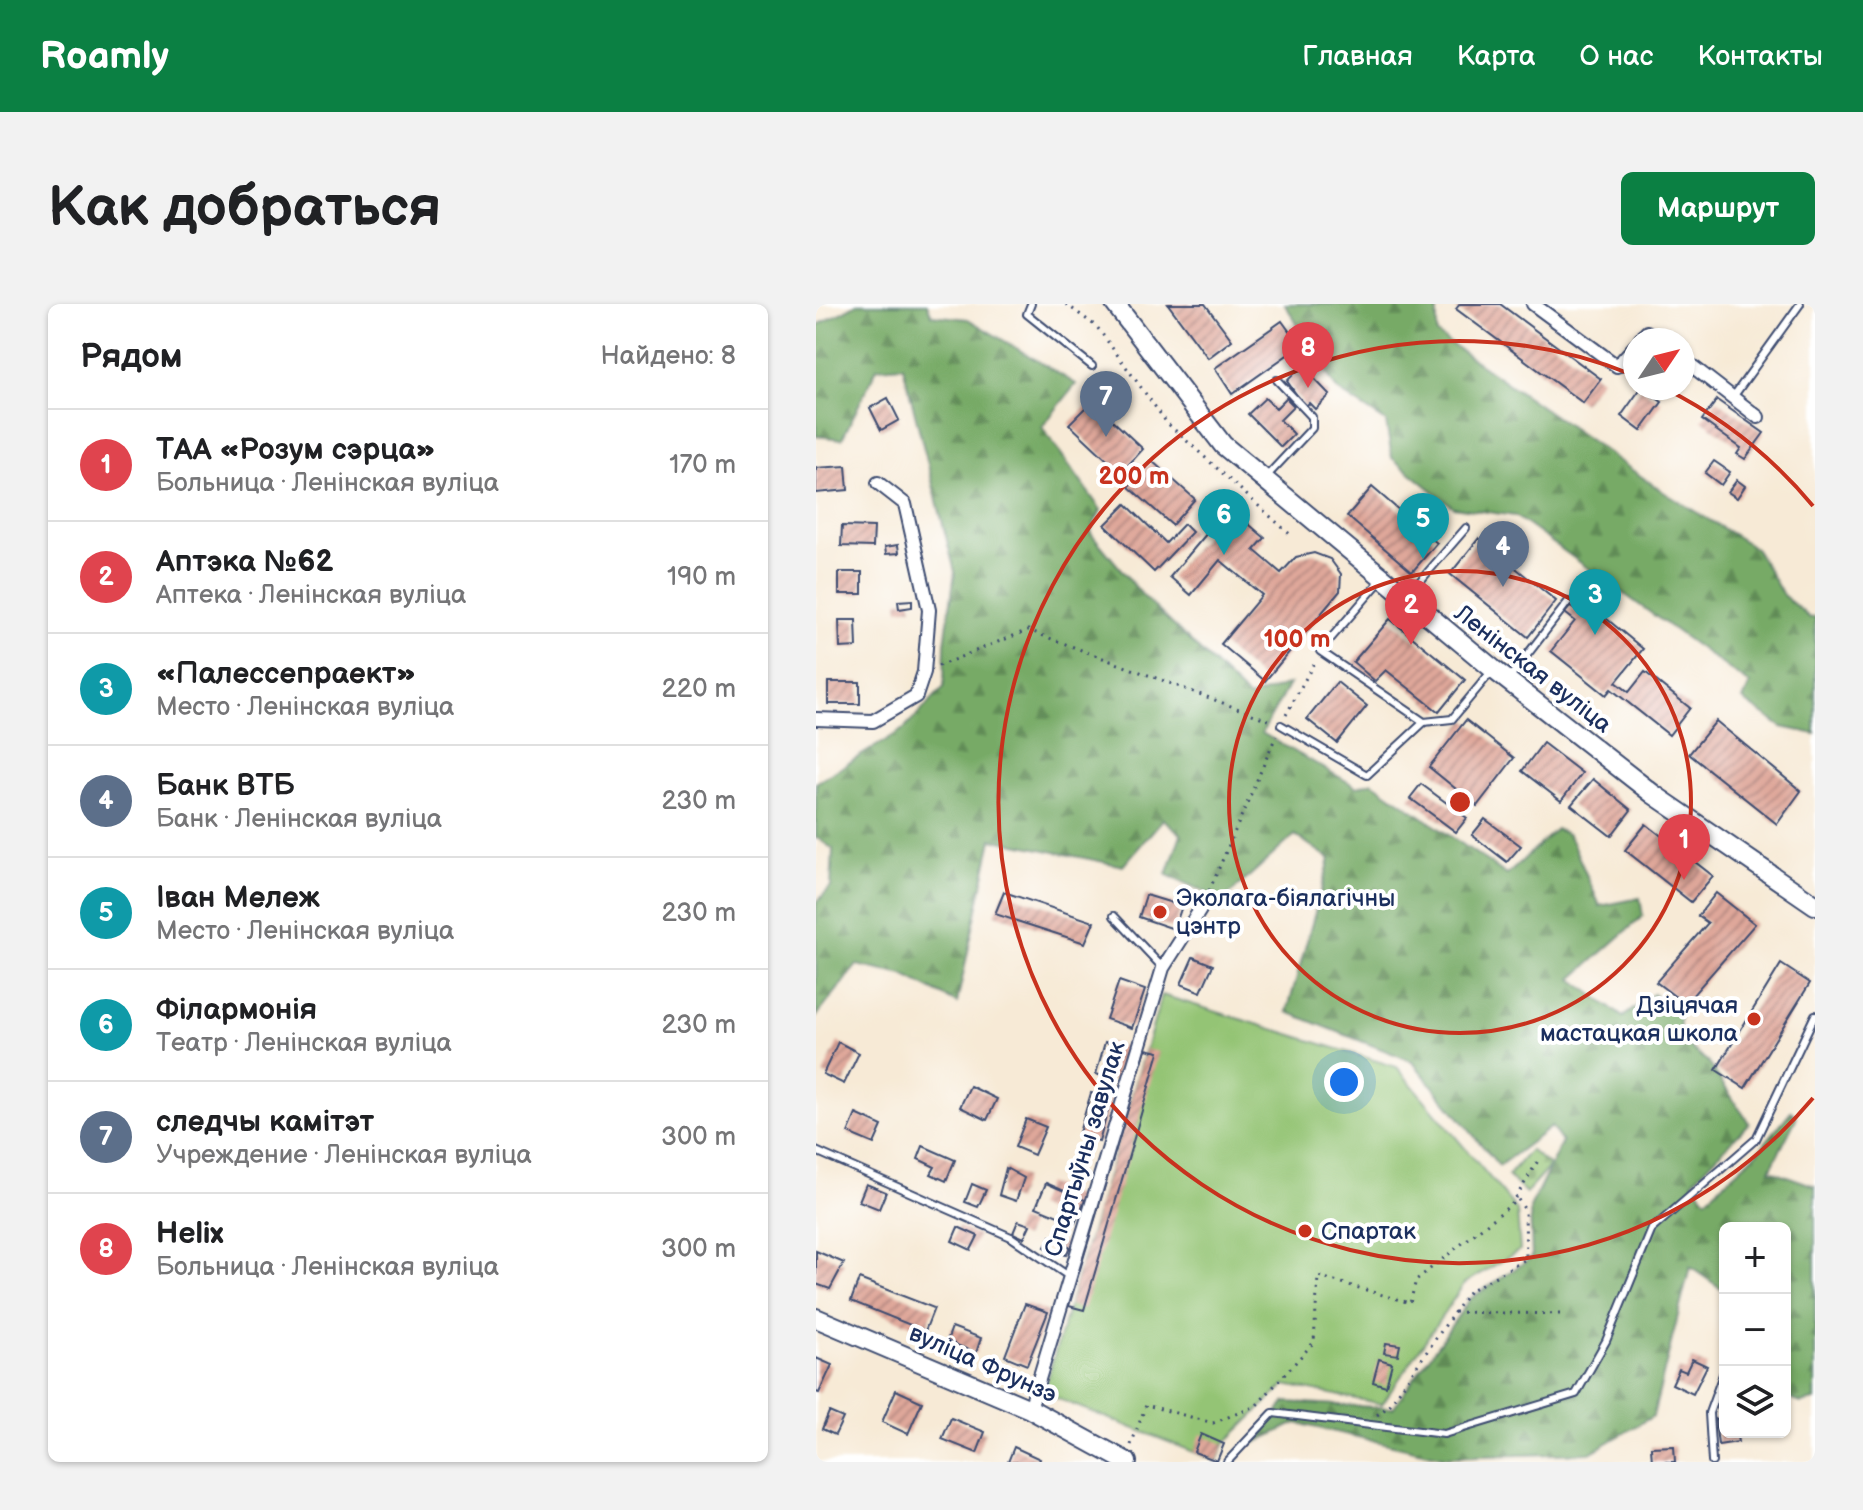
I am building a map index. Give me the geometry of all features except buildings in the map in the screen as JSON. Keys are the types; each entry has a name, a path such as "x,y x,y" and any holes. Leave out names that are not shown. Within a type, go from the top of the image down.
{"main road":[{"name":"Ленінская вуліца","path":"1115,304 1223,445 1500,675 1653,794 1815,905"},
{"name":"вуліца Фрунзэ","path":"816,1318 1030,1409 1126,1461"}],"street":[{"path":"1533,304 1617,366 1623,359"},
{"path":"1695,368 1758,417"},
{"path":"816,719 873,721 916,696 924,672 929,610 905,504 878,483"},
{"name":"Спартыўны завулак","path":"1030,1409 1163,968 1200,910"}],"lane":[{"path":"1031,304 1027,314 1092,366"},
{"path":"1733,397 1800,304"},
{"path":"1264,479 1312,428 1312,417 1277,380"},
{"path":"1406,598 1466,528"},
{"path":"1382,579 1320,651 1424,722"},
{"path":"1281,725 1367,775 1424,722 1452,719 1500,675 1568,602"},
{"path":"1114,916 1163,968"},
{"path":"1227,1462 1273,1413 1444,1434 1576,1394 1606,1341 1652,1229 1756,1139 1815,1015"},
{"path":"816,1151 1011,1237 1070,1277"},
{"path":"1712,1462 1709,1413 1719,1386"}],"path":[{"path":"1066,304 1097,327 1167,423 1293,537"},
{"path":"924,672 1028,630 1281,725"},
{"path":"1200,910 1281,725 1320,651"},
{"path":"1126,1461 1146,1405 1213,1423 1256,1406 1314,1342 1318,1276 1410,1303 1416,1280 1517,1198 1539,1159"},
{"path":"1366,1424 1389,1406 1469,1291 1526,1259 1525,1210 1517,1198"},
{"path":"1454,1312 1561,1314"}],"green space":[{"path":"857,304 927,304 932,315 968,319 1076,384 1042,427 1101,510 1090,532 1143,596 1249,698 1289,684 1262,733 1357,787 1372,782 1507,875 1556,829 1569,835 1600,906 1640,898 1643,916 1572,979 1623,1017 1653,994 1680,1015 1680,1039 1708,1062 1749,1123 1692,1182 1706,1199 1758,1152 1791,1111 1797,1117 1770,1170 1815,1186 1815,1400 1801,1403 1791,1399 1791,1222 1719,1222 1719,1287 1690,1267 1653,1416 1590,1453 1445,1457 1296,1423 1253,1444 1286,1402 1393,1408 1470,1299 1532,1257 1530,1208 1562,1142 1551,1127 1499,1166 1412,1061 1287,1012 1330,859 1295,835 1223,900 1167,875 1181,834 1163,819 1123,866 992,839 957,1003 903,975 857,965 816,1017 816,903 831,887 833,849 816,837 816,783 904,729 944,687 945,643 955,572 903,366 877,368 842,439 816,436 816,326"},
{"path":"1285,304 1437,304 1437,334 1665,493 1755,548 1783,595 1810,618 1815,617 1815,734 1782,727 1743,700 1750,684 1515,516 1453,507 1392,458 1386,422 1337,390"},
{"name":"Спартак","path":"1162,995 1397,1067 1517,1211 1520,1250 1464,1284 1382,1404 1285,1385 1224,1444 1217,1461 1043,1393"},
{"path":"1530,1150 1550,1166 1526,1193 1508,1176"}],"place":[{"name":"Helix","path":"1308,388"},
{"name":"следчы камітэт","path":"1106,437"},
{"name":"Філармонія","path":"1224,555"},
{"name":"Іван Мележ","path":"1423,559"},
{"name":"Банк ВТБ","path":"1503,587"},
{"name":"«Палессепраект»","path":"1595,635"},
{"name":"Аптэка №62","path":"1411,645"},
{"name":"ТАА «Розум сэрца»","path":"1684,880"},
{"name":"Эколага-біялагічны цэнтр","path":"1160,912"},
{"name":"Дзіцячая мастацкая школа","path":"1754,1019"},
{"name":"Спартак","path":"1305,1231"}]}
